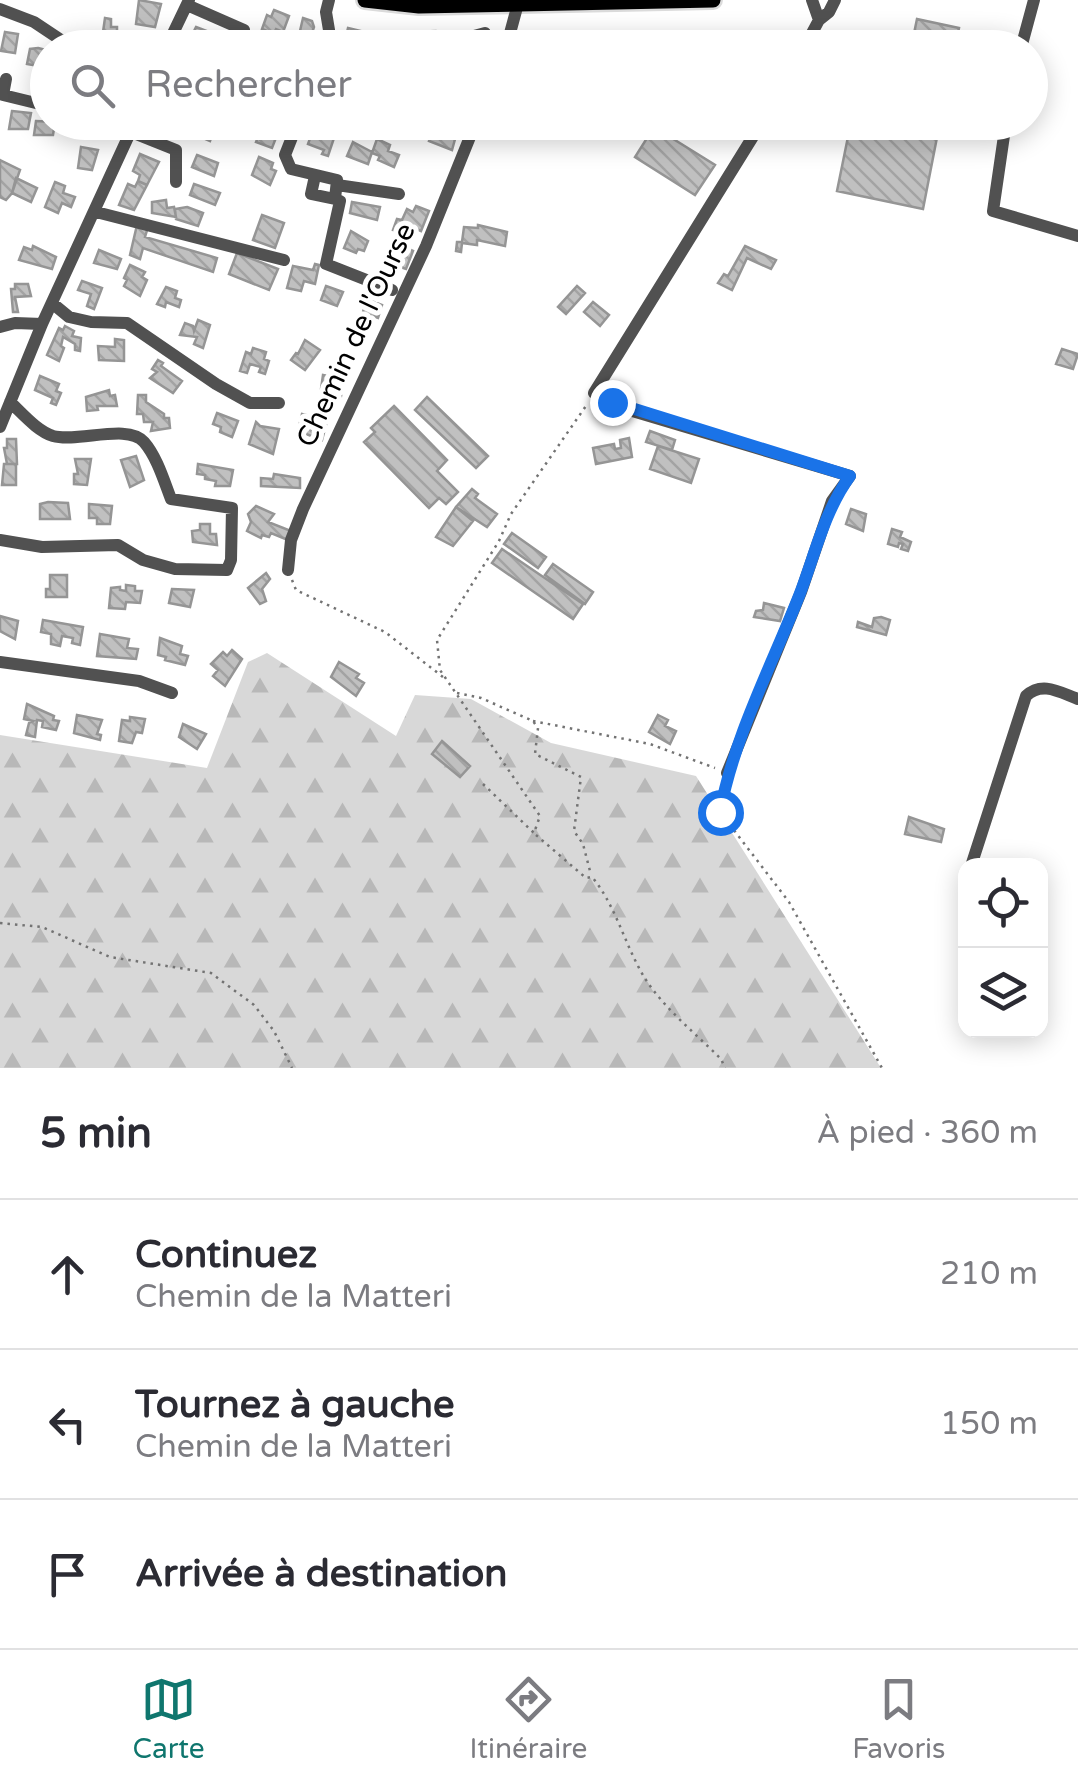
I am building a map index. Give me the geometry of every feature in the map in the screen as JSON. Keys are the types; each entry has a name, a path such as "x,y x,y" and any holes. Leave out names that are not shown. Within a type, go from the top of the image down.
{"main road":[{"path":"365,0 419,6 713,0"}],"street":[{"path":"329,30 326,12 330,0"},
{"path":"812,0 819,20"},
{"path":"814,30 835,0"},
{"path":"1026,30 1034,0"},
{"path":"175,30 188,3 244,30"},
{"path":"511,30 519,3"},
{"path":"0,9 46,30"},
{"path":"6,78 3,96 30,102"},
{"path":"0,428 42,324 127,140"},
{"path":"157,140 176,150 176,182"},
{"path":"291,140 285,155 291,169 337,180 340,200 326,264 392,290"},
{"name":"Chemin de l'Ourse","path":"288,570 291,540 303,509 426,246 469,140"},
{"path":"727,774 832,501 850,476 629,410 594,394 751,140"},
{"path":"1003,140 993,211 1078,236"},
{"path":"336,192 399,194"},
{"path":"96,212 284,260"},
{"path":"52,302 69,316 91,322 127,323 250,403 279,403"},
{"path":"0,327 42,324"},
{"path":"0,540 42,548 118,544 143,560 175,569 227,570 231,560 232,508 172,499 143,440 130,433 52,436 10,402"},
{"path":"0,662 139,682 172,693"},
{"path":"974,858 1026,696 1035,688 1044,688 1078,699"}],"path":[{"path":"534,833 540,816 440,670 437,640 499,541 511,514 594,394"},
{"path":"288,570 296,590 385,632 447,679"},
{"path":"456,693 481,698 533,721 650,744 727,774 720,812 789,902 882,1068"},
{"path":"533,721 538,728 535,754 581,778 574,832 583,844 592,876 606,893 631,953 654,992 725,1068"},
{"path":"483,784 586,878 592,876"},
{"path":"0,923 42,927 110,957 211,973 254,1005 274,1031 292,1068"}],"green space":[{"path":"267,653 396,736 415,695 471,699 551,743 696,776 881,1068 0,1068 0,735 207,768 248,662"}],"building":[{"path":"139,0 161,4 155,27 136,24"},
{"path":"274,10 289,16 284,30 262,29 267,15 271,17"},
{"path":"105,18 111,19 111,27 117,27 117,30 103,30"},
{"path":"303,18 312,21 313,30 300,30"},
{"path":"917,19 959,28 959,30 915,30"},
{"path":"5,32 18,34 15,53 1,51"},
{"path":"12,111 30,113 28,129 9,129"},
{"path":"257,140 275,140 272,148"},
{"path":"309,140 333,140 328,156 322,154 324,150 308,144"},
{"path":"379,140 390,145 388,151 399,155 394,167 372,153"},
{"path":"429,140 455,140 452,150"},
{"path":"646,140 675,140 715,165 695,195 635,157"},
{"path":"847,140 936,140 923,209 837,191"},
{"path":"353,142 372,152 368,164 347,156"},
{"path":"81,147 98,150 92,170 78,168"},
{"path":"140,154 159,162 147,185 138,181 140,175 133,171"},
{"path":"197,155 218,163 214,176 192,167"},
{"path":"259,157 273,163 271,169 276,171 270,185 252,175"},
{"path":"0,160 20,170 6,200 0,197"},
{"path":"16,178 37,188 31,202 12,193"},
{"path":"138,181 147,185 134,210 119,205 128,184 135,187"},
{"path":"55,182 65,186 63,193 75,197 71,207 62,203 58,213 45,207"},
{"path":"194,184 220,193 215,205 190,195"},
{"path":"166,200 167,208 174,207 176,217 152,213 152,202"},
{"path":"352,202 380,207 377,220 350,213"},
{"path":"416,206 429,211 421,231 412,227 410,232 393,230 397,219 402,220 407,209 413,212"},
{"path":"187,207 203,213 198,226 176,219 175,209"},
{"path":"262,215 284,223 275,248 253,240"},
{"path":"137,225 148,227 145,237 217,258 213,272 143,248 140,259 130,255"},
{"path":"478,225 507,232 505,246 477,240 477,245 462,243 461,252 456,251 464,227"},
{"path":"351,231 368,241 364,251 358,249 356,253 344,248"},
{"path":"394,242 413,251 406,269 391,264 393,260 388,258"},
{"path":"33,246 56,257 52,269 19,260 24,247 32,250"},
{"path":"745,246 776,260 771,269 747,258 732,290 718,283 724,274 728,276"},
{"path":"99,250 121,259 117,269 94,263"},
{"path":"237,253 278,269 269,290 229,274"},
{"path":"315,264 319,265 315,284 304,281 301,291 287,288 293,266 313,270"},
{"path":"130,265 145,272 142,277 147,280 140,296 124,286"},
{"path":"82,281 102,288 94,309 87,306 91,294 78,290"},
{"path":"15,284 28,284 31,296 15,297 18,312 13,312 11,289 15,289"},
{"path":"326,286 343,292 337,306 321,300"},
{"path":"577,286 585,293 566,314 558,307"},
{"path":"166,287 177,291 179,307 166,302 165,307 157,304"},
{"path":"366,292 376,296 374,302 382,305 378,318 363,313"},
{"path":"593,302 609,315 600,326 584,312"},
{"path":"198,320 210,325 203,348 194,344 197,337 180,335 185,323 193,326 194,331"},
{"path":"65,326 74,331 72,336 81,338 80,351 63,337 59,361 47,355 59,328 63,330"},
{"path":"115,339 124,340 124,361 99,360 98,346 115,347"},
{"path":"305,340 320,350 305,370 291,360"},
{"path":"253,348 266,352 264,359 269,361 265,374 259,372 261,367 250,364 247,373 240,371 246,352 251,354"},
{"path":"1062,349 1078,354 1073,369 1056,364"},
{"path":"158,360 182,381 173,393 150,378 157,372 152,369"},
{"path":"323,375 344,379 341,396 321,389"},
{"path":"40,376 59,384 56,391 61,393 56,405 51,403 53,398 35,390"},
{"path":"109,390 110,396 115,395 117,406 97,406 98,410 87,411 86,397"},
{"path":"138,395 146,395 146,402 169,418 170,428 151,431 153,422 144,422 143,414 137,414"},
{"path":"427,397 488,456 476,468 415,410"},
{"path":"394,406 447,460 437,471 458,492 446,504 439,498 429,508 364,442 375,432 371,428"},
{"path":"217,413 238,421 232,437 213,424"},
{"path":"302,414 313,417 312,422 326,425 322,440 298,431"},
{"path":"256,422 279,429 273,454 249,444"},
{"path":"650,431 675,440 672,450 646,442"},
{"path":"629,438 632,457 596,464 593,448 614,444 615,449 621,448 620,440"},
{"path":"7,439 16,439 17,464 7,464"},
{"path":"658,446 699,459 691,483 650,469"},
{"path":"136,456 144,480 130,487 121,460"},
{"path":"75,459 91,459 87,485 74,484 74,474 78,474"},
{"path":"4,464 16,464 16,485 2,485"},
{"path":"198,464 233,470 230,486 215,486 216,481 197,474"},
{"path":"274,474 300,478 300,488 261,486 261,478 273,479"},
{"path":"472,489 478,494 475,498 497,514 487,527 456,507"},
{"path":"68,503 70,519 40,519 40,504"},
{"path":"89,504 112,506 110,524 97,524 97,518 89,518"},
{"path":"256,506 274,514 268,522 291,531 288,540 271,533 261,538 247,531 251,522 248,514"},
{"path":"456,507 473,521 453,546 436,537"},
{"path":"851,509 866,514 863,531 846,524"},
{"path":"200,524 210,524 210,534 216,534 217,545 193,542 192,531 200,530"},
{"path":"892,529 902,532 900,537 911,542 908,551 901,549 903,544 888,544"},
{"path":"512,533 546,557 538,568 504,544"},
{"path":"502,549 583,604 573,619 492,563"},
{"path":"553,564 593,592 585,604 545,575"},
{"path":"266,573 270,579 262,589 266,601 260,604 248,588"},
{"path":"50,575 67,575 67,597 46,597"},
{"path":"126,585 142,591 140,603 126,602 125,609 109,608 111,588 126,591"},
{"path":"172,589 194,590 190,607 169,603"},
{"path":"764,603 784,608 780,621 754,617 756,611 763,610"},
{"path":"0,616 18,621 15,639 0,631"},
{"path":"874,618 890,620 886,635 857,627 858,622 872,627"},
{"path":"43,620 83,627 80,645 72,643 73,638 62,636 60,646 51,644 51,634 41,632"},
{"path":"100,634 129,639 127,648 138,649 136,659 97,656"},
{"path":"160,638 182,646 180,654 188,656 185,665 158,655"},
{"path":"232,650 242,659 225,686 213,676 218,670 211,664 223,652 227,656"},
{"path":"339,662 359,674 356,678 364,683 356,696 331,677"},
{"path":"27,704 54,716 53,720 59,721 56,730 42,727 43,721 37,720 35,737 26,735 33,721 24,719"},
{"path":"77,715 102,720 97,734 101,735 100,740 74,733"},
{"path":"658,715 668,720 665,726 676,731 670,744 649,732"},
{"path":"130,717 145,719 142,733 136,732 132,743 119,741 122,720 130,721"},
{"path":"183,724 206,734 197,749 179,737"},
{"path":"442,741 470,766 460,777 432,754"},
{"path":"909,817 944,829 941,842 905,834"}],"route":[{"path":"612,402 850,476 832,501 727,774 720,812"}]}
